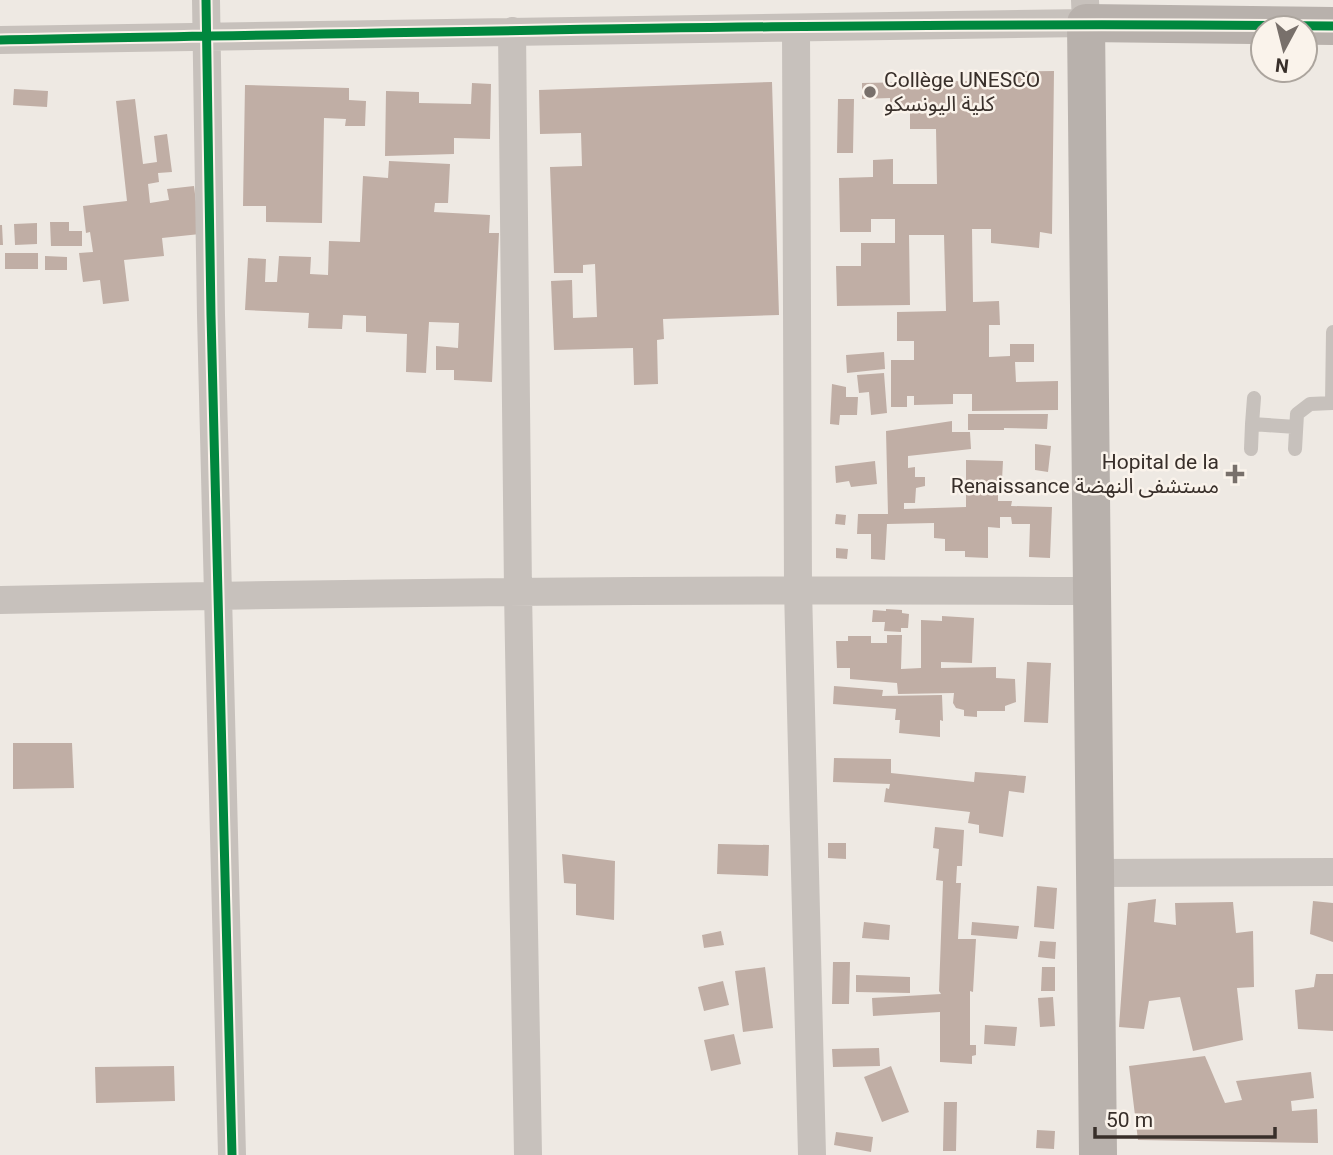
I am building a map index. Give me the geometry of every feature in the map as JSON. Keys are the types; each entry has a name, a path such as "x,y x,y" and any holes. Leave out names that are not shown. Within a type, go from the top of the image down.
{"street":[{"path":"206,0 232,1155"},
{"path":"0,40 796,28 975,23 1085,12 1333,26"},
{"path":"1085,12 1098,1155"},
{"path":"796,28 798,589 812,1155"},
{"path":"512,31 528,1155"},
{"path":"0,600 518,591 798,589 1092,592"},
{"path":"1096,873 1333,872"}],"lane":[{"path":"1295,449 1297,414 1302,408 1310,404 1333,404 1333,332"},
{"path":"1251,449 1254,398"},
{"path":"1252,424 1296,427"}],"building":[{"path":"1054,71 1052,234 1040,232 1039,248 991,243 991,229 972,229 973,302 999,301 1000,325 989,325 989,357 1010,356 1010,344 1034,344 1034,362 1015,362 1016,382 1058,381 1058,410 972,411 972,394 953,394 953,404 914,405 914,396 907,396 907,407 891,407 891,360 914,360 914,341 897,341 897,312 946,311 944,235 909,235 910,305 837,306 836,266 861,266 861,243 895,243 895,219 871,219 871,232 840,232 839,178 873,177 873,160 893,159 893,184 937,184 936,129 910,129 910,108 890,109 890,98 862,99 862,83 968,81 967,72"},
{"path":"772,82 779,315 663,319 664,339 657,340 658,384 634,385 633,348 554,350 551,281 572,280 573,318 597,317 595,264 583,265 583,273 554,273 550,167 582,166 581,133 540,134 539,90"},
{"path":"472,83 491,84 490,139 454,138 454,154 385,156 386,91 419,92 419,103 471,104"},
{"path":"245,85 349,88 349,100 366,101 365,126 345,126 346,119 324,118 322,223 266,222 266,206 243,206"},
{"path":"14,89 48,91 47,107 13,105"},
{"path":"135,99 143,164 157,162 154,136 167,134 172,172 158,173 159,182 148,184 150,203 169,200 167,189 194,186 200,234 162,238 164,256 124,260 129,301 103,304 100,280 83,282 79,253 93,252 90,232 86,233 83,206 127,201 116,101"},
{"path":"838,99 854,99 853,153 837,153"},
{"path":"389,161 450,164 448,203 435,203 434,212 490,215 489,233 499,233 492,382 454,380 454,370 436,370 436,346 458,348 459,323 429,322 426,373 406,372 407,334 366,332 366,316 343,315 342,329 308,328 309,313 245,310 248,258 266,259 265,282 277,282 279,256 311,257 310,274 328,275 329,241 360,242 363,176 388,178"},
{"path":"50,222 69,222 69,231 82,231 82,246 51,246"},
{"path":"37,223 37,244 15,245 14,224"},
{"path":"2,225 3,245 0,245"},
{"path":"5,253 38,253 38,269 5,269"},
{"path":"45,256 67,257 67,270 45,270"},
{"path":"884,352 885,369 847,373 846,355"},
{"path":"884,373 887,413 871,415 869,392 859,393 857,375"},
{"path":"832,384 846,387 846,397 858,397 857,415 840,415 839,425 830,424"},
{"path":"968,414 1048,414 1047,429 968,430"},
{"path":"952,421 952,432 970,432 971,449 908,456 908,468 915,467 915,477 925,477 925,486 916,488 915,503 904,503 904,509 966,507 966,460 1003,461 1002,480 998,480 998,501 1012,501 1011,506 1052,507 1050,558 1029,557 1030,524 1012,524 1011,517 1000,517 1000,528 988,527 988,558 965,557 965,551 945,551 945,539 934,538 934,523 887,524 885,560 871,559 871,534 857,534 858,514 888,514 886,431"},
{"path":"1035,444 1051,446 1048,472 1035,470"},
{"path":"875,461 877,484 851,487 849,481 836,483 835,466"},
{"path":"836,514 846,515 845,525 835,524"},
{"path":"836,548 848,549 847,559 836,558"},
{"path":"873,610 902,610 902,613 909,614 908,628 901,628 901,632 884,631 885,622 872,622"},
{"path":"942,616 974,618 972,663 941,662 941,668 996,667 996,678 1015,679 1016,702 1005,706 1005,711 977,711 977,717 964,716 964,710 956,708 953,703 954,693 898,694 897,683 850,679 850,668 837,668 836,641 848,641 848,636 871,636 871,643 887,643 887,635 902,635 901,669 921,668 921,620 942,621"},
{"path":"1027,662 1051,663 1048,723 1024,722"},
{"path":"834,686 883,690 882,696 942,695 943,721 940,720 940,737 899,733 900,720 895,720 896,709 833,704"},
{"path":"13,743 72,743 74,788 13,789"},
{"path":"834,758 891,759 891,773 974,782 975,772 1026,776 1024,793 1009,791 1003,837 979,833 979,825 968,823 970,812 884,802 886,788 889,789 890,784 833,782"},
{"path":"935,827 964,830 962,866 957,866 956,883 961,883 958,939 976,939 973,992 970,991 970,1045 976,1045 972,1064 940,1062 940,1012 873,1016 872,998 941,994 943,881 936,880 939,849 933,848"},
{"path":"828,843 846,843 846,859 828,858"},
{"path":"718,844 769,845 768,876 717,874"},
{"path":"562,854 615,861 614,920 576,915 576,884 564,883"},
{"path":"1037,886 1057,888 1054,929 1034,927"},
{"path":"1156,899 1154,922 1176,925 1175,903 1233,902 1236,933 1253,931 1254,987 1237,988 1243,1040 1193,1051 1180,997 1149,1001 1144,1029 1119,1027 1128,903"},
{"path":"1313,901 1333,903 1333,942 1310,934"},
{"path":"864,922 890,925 889,940 862,938"},
{"path":"972,922 1019,926 1017,939 971,935"},
{"path":"721,931 724,945 704,948 702,935"},
{"path":"1040,941 1056,942 1055,959 1038,957"},
{"path":"833,962 850,962 849,1004 832,1004"},
{"path":"765,967 773,1028 743,1032 735,971"},
{"path":"1042,967 1055,967 1055,991 1041,991"},
{"path":"1316,974 1333,974 1333,1031 1298,1029 1295,990 1314,987"},
{"path":"856,975 910,977 910,993 856,992"},
{"path":"723,981 729,1005 704,1011 698,987"},
{"path":"1053,997 1055,1026 1040,1027 1038,998"},
{"path":"985,1025 1017,1027 1015,1046 984,1044"},
{"path":"734,1034 741,1064 711,1071 704,1040"},
{"path":"879,1048 880,1066 833,1067 832,1049"},
{"path":"1205,1056 1225,1103 1242,1100 1236,1081 1311,1072 1314,1098 1291,1101 1292,1111 1317,1109 1318,1143 1138,1140 1129,1066"},
{"path":"174,1066 175,1101 96,1103 95,1067"},
{"path":"891,1066 909,1112 882,1122 864,1077"},
{"path":"944,1102 957,1102 956,1151 943,1151"},
{"path":"1037,1130 1055,1131 1054,1149 1036,1148"},
{"path":"836,1132 873,1137 871,1152 834,1145"}],"cycle path":[{"path":"206,0 232,1155"},
{"path":"0,40 833,26 1333,26"}],"place":[{"name":"Collège UNESCO كلية اليونسكو","path":"870,92"},
{"name":"Hopital de la Renaissance مستشفى النهضة","path":"1235,474"}]}
